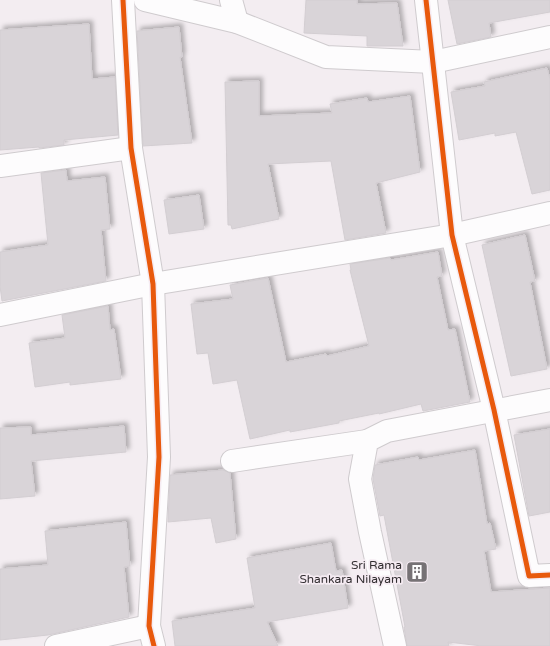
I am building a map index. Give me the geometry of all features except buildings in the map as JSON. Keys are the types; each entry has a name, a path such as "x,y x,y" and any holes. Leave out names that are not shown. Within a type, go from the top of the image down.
{"street":[{"path":"56,646 151,636 159,457 153,284 131,148 123,0"},
{"path":"144,0 237,22 326,57 433,62 550,37"},
{"path":"231,0 237,22"},
{"path":"426,0 452,235 494,410 529,576 550,574"},
{"path":"0,166 131,148"},
{"path":"0,315 153,284 452,235 550,213"},
{"path":"232,461 368,441 387,431 550,400"},
{"path":"368,441 360,479 370,532 396,646"}],"cycle path":[{"path":"123,0 131,148 153,284 159,457 149,626 154,646"},
{"path":"426,0 452,235 494,410 529,576 550,575"}],"place":[{"name":"Sri Rama Shankara Nilayam","path":"417,572"}]}
